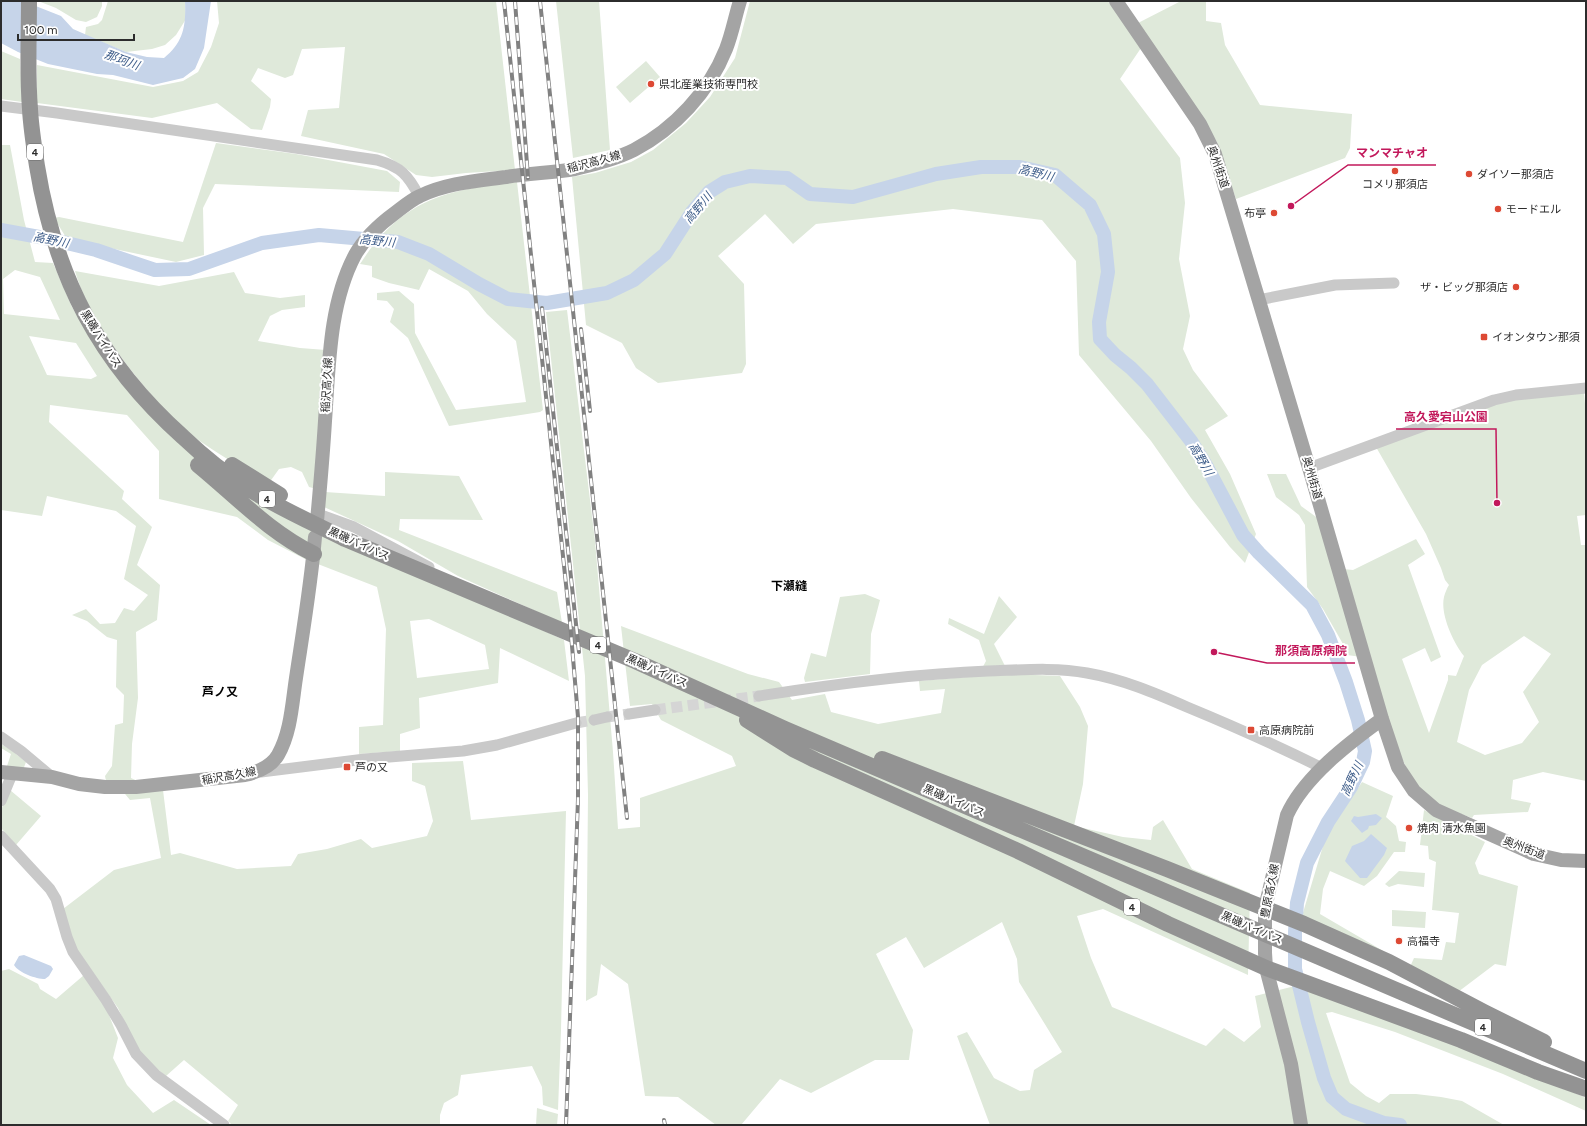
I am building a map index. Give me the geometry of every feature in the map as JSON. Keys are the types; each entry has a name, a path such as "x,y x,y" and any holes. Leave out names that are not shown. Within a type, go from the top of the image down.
{"highway":[{"name":"黒磯バイパス","path":"29,1 30,110 41,190 48,222 60,262 77,300 101,342 127,379 159,415 203,456 255,493 345,539 561,629 785,729 1586,1071"},
{"name":"4","path":"159,415 215,455 317,517"},
{"name":"4","path":"159,415 171,439 184,453 267,524 297,546 314,554"},
{"name":"4","path":"696,688 766,733 815,760 1018,851 1168,924 1266,968 1461,1040 1538,1072 1586,1089"},
{"name":"4","path":"785,729 826,739 861,751 1265,908 1389,962 1484,1012 1586,1062"}],"main road":[{"name":"稲沢高久線","path":"317,517 329,354 333,324 347,273 356,254 378,227 419,196 439,188 465,182 581,167 614,158 651,140 668,128 682,114 708,83 726,49 740,1"},
{"name":"奥州街道","path":"1116,1 1200,124 1222,173 1258,300 1309,468 1376,723 1401,772 1414,791 1431,807 1534,854 1561,860 1586,861"},
{"name":"稲沢高久線","path":"7,772 52,777 79,784 105,787 136,787 223,778 258,772 270,764 277,756 287,732 302,640 315,537"},
{"name":"豊原高久線","path":"1301,1125 1291,1064 1266,968 1264,934 1265,908 1287,815 1292,804 1300,792 1322,768 1376,723"}],"street":[{"path":"1,106 377,160 389,163 398,168 409,178 419,196"},
{"path":"1258,300 1335,285 1394,284"},
{"path":"1309,468 1494,400 1516,395 1586,388"},
{"path":"317,517 354,527 390,545 461,588"},
{"path":"759,696 817,687 912,676 1020,670 1086,672 1126,683 1163,697 1234,726 1322,768"},
{"path":"628,714 655,710"},
{"path":"594,720 607,717"},
{"path":"258,772 365,759 482,748 576,723"},
{"path":"1,737 22,751 52,777"},
{"path":"1,801 7,772"},
{"path":"1,836 50,889 56,899 73,952 110,1006 136,1054 156,1075 224,1125"}],"green space":[{"path":"38,1 102,1 102,6 97,17 86,22 76,20 56,8"},
{"path":"108,1 185,1 186,19 176,35 165,45 152,49 126,52 85,35 86,27 98,24 102,20"},
{"path":"217,1 496,1 515,170 432,177 416,175 384,154 301,136 308,110 339,108 345,47 302,49 293,75 285,78 258,68 251,81 271,99 270,107 262,130 251,129 217,103 152,118 37,103 37,65 153,87 183,81 198,72 211,47 219,23"},
{"path":"556,1 599,1 610,150 573,158"},
{"path":"750,1 1108,1 1141,48 1120,79 1180,158 1185,203 1179,259 1190,316 1183,349 1193,370 1228,416 1205,430 1230,474 1256,534 1245,563 1230,547 1191,498 1151,441 1079,355 1076,261 1042,220 953,209 816,224 793,244 765,214 718,256 744,284 746,364 742,373 658,383 636,368 622,343 586,325 572,177 595,173 631,162 653,150 686,123 710,97 735,58"},
{"path":"1181,1 1206,1 1206,21 1221,23 1225,45 1260,105 1352,114 1350,148 1345,158 1236,199 1217,142 1138,23"},
{"path":"1,51 20,59 22,102 1,99"},
{"path":"646,61 660,77 630,103 616,87"},
{"path":"216,143 296,154 387,171 400,182 399,192 215,184 203,208 204,255 176,262 67,239 54,218 59,217 183,242"},
{"path":"1,145 10,145 24,220 35,262 53,263 72,307 97,349 191,453 507,614 564,640 569,681 500,648 498,683 419,698 420,728 400,734 400,751 359,754 359,727 383,725 386,629 377,587 305,559 268,540 237,517 159,499 159,451 127,415 50,405 49,422 124,491 122,499 152,527 137,565 160,585 157,620 136,632 138,698 132,744 131,778 157,790 163,790 171,855 180,853 237,869 291,866 298,854 327,849 361,839 372,848 427,836 433,821 425,786 412,781 412,763 463,761 471,820 566,811 558,1110 543,1105 542,1087 532,1066 461,1075 458,1095 444,1103 440,1115 440,1125 232,1125 228,1121 238,1105 184,1060 166,1076 146,1060 134,1043 118,1008 76,949 63,909 114,870 161,858 150,798 130,800 116,783 106,781 105,776 112,766 115,725 123,723 124,695 116,687 117,640 107,637 87,621 72,615 86,609 100,624 115,623 124,608 134,611 148,595 124,579 136,526 116,511 47,496 42,516 1,510","holes":["15,270 40,277 60,320 4,314 3,279","29,336 76,343 97,376 91,379 47,375","429,619 485,645 489,669 417,678 410,621"]},
{"path":"517,182 543,410 540,412 449,426 408,338 390,322 394,309 387,301 377,300 377,293 399,291 414,304 415,333 456,410 526,402 516,341 487,314 468,291 429,269 419,290 389,283 372,277 372,266 360,264 380,237 391,226 414,208 428,201 459,191"},
{"path":"75,271 159,286 234,272 245,293 280,298 305,295 305,307 282,310 270,316 258,341 300,348 326,350 317,489 309,487 302,472 291,467 279,469 269,483 206,445 170,418 116,351 96,319 80,287"},
{"path":"567,310 595,541 618,829 640,827 640,798 736,766 732,756 661,720 652,704 630,706 621,626 748,674 779,682 792,700 825,694 831,712 878,724 941,713 945,689 920,691 919,681 978,676 986,661 979,640 948,624 949,618 984,634 999,596 1017,617 994,644 1009,674 1060,676 1080,707 1088,726 1083,784 1074,826 1123,837 1151,840 1153,827 1163,820 1192,869 1250,893 1248,975 1103,909 1077,916 1091,958 1112,1007 1206,1046 1224,1028 1244,1042 1261,1027 1255,996 1295,986 1534,1075 1586,1098 1586,1111 1503,1074 1395,1032 1332,1012 1326,1013 1350,1083 1366,1096 1379,1103 1390,1094 1416,1094 1462,1101 1504,1125 990,1125 957,1036 967,1032 994,1078 1020,1091 1030,1090 1034,1070 1062,1052 1019,982 1017,959 1002,922 924,968 906,937 876,954 913,1030 909,1060 875,1060 811,1093 780,1079 741,1125 716,1125 678,1097 645,1096 628,984 601,964 597,995 586,1001 588,795 585,676 546,312"},
{"path":"1584,393 1586,414 1586,515 1577,516 1581,545 1586,545 1586,781 1543,772 1513,780 1511,799 1531,803 1528,812 1474,815 1472,818 1448,810 1435,803 1422,791 1411,775 1401,757 1393,736 1369,658 1347,655 1343,644 1323,609 1307,587 1305,525 1299,515 1276,497 1267,474 1286,474 1301,506 1319,519 1334,568 1353,570 1416,539 1425,554 1408,565 1441,657 1431,662 1425,648 1402,659 1429,733 1448,680 1448,675 1456,676 1464,656 1448,628 1444,611 1444,597 1449,585 1445,580 1426,534 1376,447 1473,410 1522,398","holes":["1524,636 1551,654 1523,692 1539,722 1522,743 1485,755 1457,742 1469,690 1482,665"]},
{"path":"385,472 459,476 483,520 400,519 399,530 557,592 562,623 458,576 398,541 324,507 325,492 385,496"},
{"path":"865,594 880,600 871,634 870,674 805,682 804,678 811,653 826,657 840,597"},
{"path":"1,744 26,762 23,770 6,769 11,754 1,748"},
{"path":"1362,782 1393,796 1386,817 1396,826 1399,841 1406,842 1405,852 1394,852 1377,876 1364,886 1330,871 1323,889 1320,914 1385,952 1302,916 1326,836"},
{"path":"10,790 41,816 16,845 1,828 1,810"},
{"path":"1424,810 1485,842 1475,863 1479,874 1518,886 1506,966 1495,964 1458,992 1409,969 1414,958 1442,960 1446,942 1455,943 1459,913 1432,910 1436,862 1429,859 1428,846 1420,845"},
{"path":"1399,871 1425,873 1424,887 1398,884 1389,887 1385,884"},
{"path":"1392,910 1426,912 1425,928 1392,926"},
{"path":"9,969 38,984 40,989 56,999 84,975 107,1010 118,1038 113,1058 127,1085 153,1113 174,1100 211,1125 1,1125 1,971"},
{"path":"537,1108 558,1114 557,1125 536,1125"}],"water":[{"name":"那珂川","path":"1,1 23,1 61,16 73,29 126,52 147,57 164,58 171,52 180,39 185,18 185,1 211,1 204,48 195,69 183,78 153,85 113,75 97,74 48,64 18,52 1,43"},
{"path":"1376,814 1382,818 1376,825 1369,826 1368,829 1362,833 1351,821 1354,816 1358,817"},
{"path":"1371,834 1387,848 1384,855 1367,878 1360,878 1345,861 1352,846 1364,841"},
{"path":"24,955 51,966 53,969 49,976 45,979 37,978 16,968 14,965 19,956"}],"waterway":[{"name":"高野川","path":"1,230 50,239 96,250 155,270 189,269 262,243 319,235 398,242 429,254 479,284 508,299 547,303 607,293 634,280 665,254 692,212 709,192 725,182 750,176 787,178 810,194 853,197 936,174 981,167 1020,167 1055,175 1090,205 1104,234 1108,272 1099,322 1100,339 1147,384 1191,441 1207,467 1243,535 1259,553 1312,605 1328,635 1346,682 1358,720 1365,751 1363,762 1351,787 1328,822 1307,863 1297,903 1295,969 1324,1078 1332,1097 1346,1109 1384,1123 1400,1125"}],"tunnel":[{"path":"655,710 759,696"},
{"path":"607,717 629,714"},
{"path":"576,723 594,720"}],"railway":[{"path":"504,1 570,622 578,717 578,799 566,1125"},
{"path":"515,1 528,178"},
{"path":"540,1 627,818"},
{"path":"542,308 579,652"},
{"path":"581,329 590,411"},
{"path":"664,1120 665,1125"}],"place":[{"name":"県北産業技術専門校","path":"651,84"},
{"name":"コメリ那須店","path":"1395,171"},
{"name":"ダイソー那須店","path":"1469,174"},
{"name":"マンマチャオ","path":"1291,206"},
{"name":"モードエル","path":"1498,209"},
{"name":"布亭","path":"1274,213"},
{"name":"ザ・ビッグ那須店","path":"1516,287"},
{"name":"イオンタウン那須","path":"1484,337"},
{"name":"高久愛宕山公園","path":"1497,503"},
{"name":"那須高原病院","path":"1214,652"},
{"name":"高原病院前","path":"1251,730"},
{"name":"芦の又","path":"347,767"},
{"name":"焼肉 清水魚園","path":"1409,828"},
{"name":"高福寺","path":"1399,941"}],"district":[{"name":"下瀬縫","path":"789,586"},
{"name":"芦ノ又","path":"220,692"}]}
